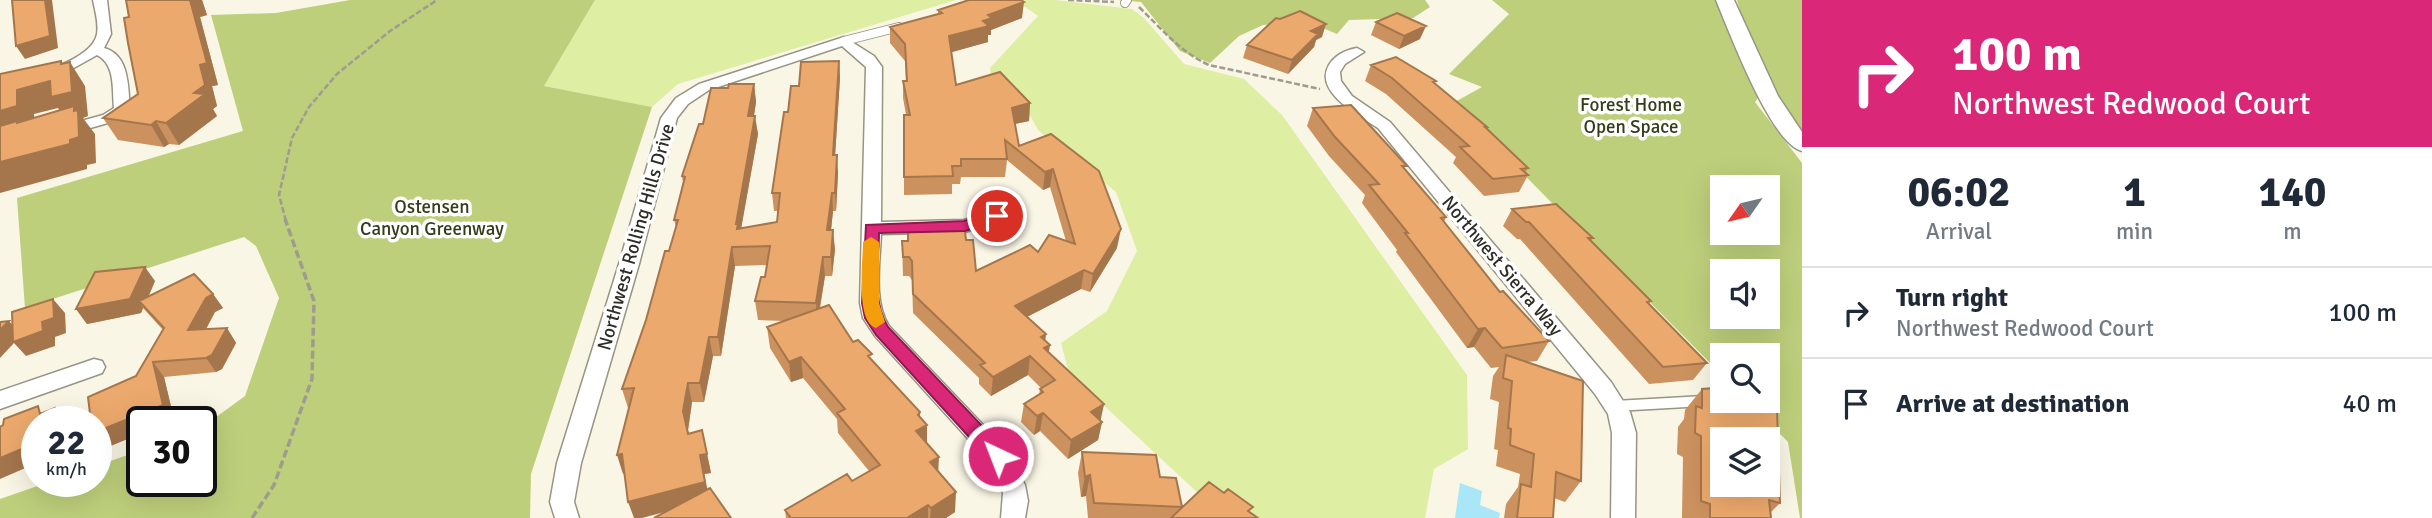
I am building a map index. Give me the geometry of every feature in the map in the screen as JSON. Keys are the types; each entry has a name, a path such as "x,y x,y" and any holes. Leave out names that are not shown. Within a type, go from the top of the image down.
{"street":[{"path":"0,88 63,68 96,49 104,30 100,0"},
{"path":"1725,0 1766,88 1794,138 1802,145"},
{"path":"844,41 869,59 874,67 870,303 873,318 998,456 1010,473 1016,493 1013,518"},
{"name":"Northwest Rolling Hills Drive","path":"567,518 562,502 569,463 670,118 682,101 704,87 844,41"},
{"path":"48,134 109,118 121,110 116,60 107,51 96,49"},
{"path":"1339,93 1333,71 1339,62 1357,52"},
{"name":"Northwest Sierra Way","path":"1339,93 1384,125 1603,388 1615,406 1624,433 1623,518"},
{"path":"872,228 965,226 997,216"},
{"path":"0,400 94,367"}],"lane":[{"name":"Northwest Rolling Hills Drive","path":"844,41 864,38 902,26"},
{"path":"1615,406 1710,401"}],"path":[{"path":"253,518 274,485 312,379 314,301 290,238 279,195 292,138 309,107 337,74 390,31 437,0"},
{"path":"1068,0 1126,2 1139,7 1180,51 1194,60 1339,93"}],"green space":[{"name":"Ostensen Canyon Greenway","path":"350,0 595,0 544,86 652,107 531,474 530,518 0,518 0,499 21,492 21,497 112,497 112,460 126,456 126,497 217,497 217,416 245,396 279,298 256,246 244,237 25,308 17,198 243,131 211,15 276,13"},
{"path":"595,0 956,0 678,84 652,107 544,86"},
{"path":"1015,0 1055,0 1132,9 1144,18 1184,64 1244,79 1282,115 1467,375 1468,449 1434,469 1425,518 1257,518 1200,495 1069,373 1061,343 1107,311 1137,251 1116,192 1038,130 1015,88 992,87 990,68 1038,16"},
{"path":"1118,0 1425,0 1430,7 1413,18 1349,20 1337,34 1306,21 1263,25 1239,36 1210,63 1180,51 1141,2"},
{"name":"Forest Home Open Space","path":"1492,0 1719,0 1762,93 1755,102 1802,163 1802,518 1788,442 1780,434 1780,427 1773,427 1760,413 1780,413 1780,343 1710,343 1710,363 1453,103 1482,87 1449,74 1509,14"},
{"path":"1737,0 1802,0 1802,140 1756,54"}],"water":[{"path":"1460,483 1482,491 1480,505 1500,513 1499,518 1455,518"}],"building":[{"path":"12,0 45,0 50,36 16,46"},
{"path":"126,0 190,0 207,63 200,65 205,85 194,93 205,94 166,123 156,121 151,125 103,118 138,94 124,18 129,17"},
{"path":"969,0 1024,2 988,15 992,18 983,21 989,26 949,36 956,85 1000,72 1030,103 1012,108 1019,146 1051,134 1099,171 1121,229 1093,274 1084,270 1015,306 1046,334 1041,337 1050,345 1044,348 1104,404 1091,412 1102,422 1071,440 1043,413 1037,416 1024,404 1043,392 1040,389 1055,380 1030,356 993,377 980,365 985,363 913,294 912,261 909,257 903,257 902,241 908,241 908,231 965,231 966,240 973,240 976,271 1030,245 1038,252 1049,235 1075,244 1053,169 1045,172 1005,140 1007,159 961,159 961,166 952,166 953,176 904,177 904,115 910,115 903,81 907,81 905,44 890,27 942,13 938,10"},
{"path":"1300,11 1326,24 1311,31 1318,34 1292,60 1247,45 1276,18"},
{"path":"1397,13 1426,26 1404,36 1376,22"},
{"path":"1396,57 1436,81 1433,82 1487,127 1528,168 1521,169 1528,175 1493,179 1460,147 1469,146 1392,78 1371,65"},
{"path":"61,61 61,64 70,62 72,92 51,97 50,81 17,90 17,106 0,111 0,74"},
{"path":"839,61 833,155 837,155 835,193 832,193 827,230 833,230 831,257 823,257 816,303 755,301 761,277 765,277 770,246 732,247 718,337 709,337 700,383 688,383 683,411 688,434 702,430 707,454 700,455 705,482 628,502 622,454 617,455 634,388 622,389 646,320 665,251 669,251 678,220 674,220 685,177 682,176 699,124 703,124 711,88 728,88 729,84 754,84 748,116 755,116 736,224 737,229 777,222 780,193 772,193 784,112 788,112 791,86 799,86 801,62"},
{"path":"1351,105 1407,166 1402,166 1446,217 1441,218 1500,292 1503,291 1549,341 1502,348 1485,328 1478,329 1405,233 1408,233 1369,185 1379,184 1335,137 1313,108"},
{"path":"74,106 74,111 78,110 79,137 70,140 70,144 0,162 0,126"},
{"path":"1556,204 1593,238 1588,238 1651,301 1647,302 1707,363 1663,367 1529,222 1512,209"},
{"path":"145,267 130,299 76,309 95,272"},
{"path":"194,274 213,294 206,298 188,330 227,328 212,355 206,358 153,362 163,405 126,406 126,420 112,426 112,406 89,406 88,397 136,376 164,328 139,301"},
{"path":"53,299 54,318 42,322 43,331 13,342 12,312"},
{"path":"829,305 853,342 858,340 872,354 868,356 920,412 918,415 927,425 916,431 939,457 930,462 956,492 931,508 928,505 907,518 791,518 785,510 847,474 852,481 880,465 837,413 845,409 801,357 789,362 767,327"},
{"path":"9,321 0,330 0,322"},
{"path":"1506,355 1583,381 1581,481 1556,472 1553,518 1517,518 1521,484 1531,487 1534,454 1510,445 1511,429 1508,428 1512,381 1503,378"},
{"path":"1710,388 1710,413 1777,413 1778,427 1710,427 1710,497 1780,497 1780,503 1769,500 1771,518 1710,518 1710,504 1701,501 1701,436 1695,433 1696,406 1702,408 1702,389"},
{"path":"21,412 21,449 0,458 0,427 4,419"},
{"path":"1082,452 1156,455 1160,477 1176,478 1182,507 1094,503 1090,475 1085,477"},
{"path":"1209,482 1224,493 1228,489 1253,507 1248,511 1258,518 1171,518"},
{"path":"710,488 731,518 654,518"}],"slow traffic":[{"path":"871,242 870,303 876,322"}],"route":[{"path":"997,216 965,226 872,228 870,303 873,318 882,331 998,456"}]}
